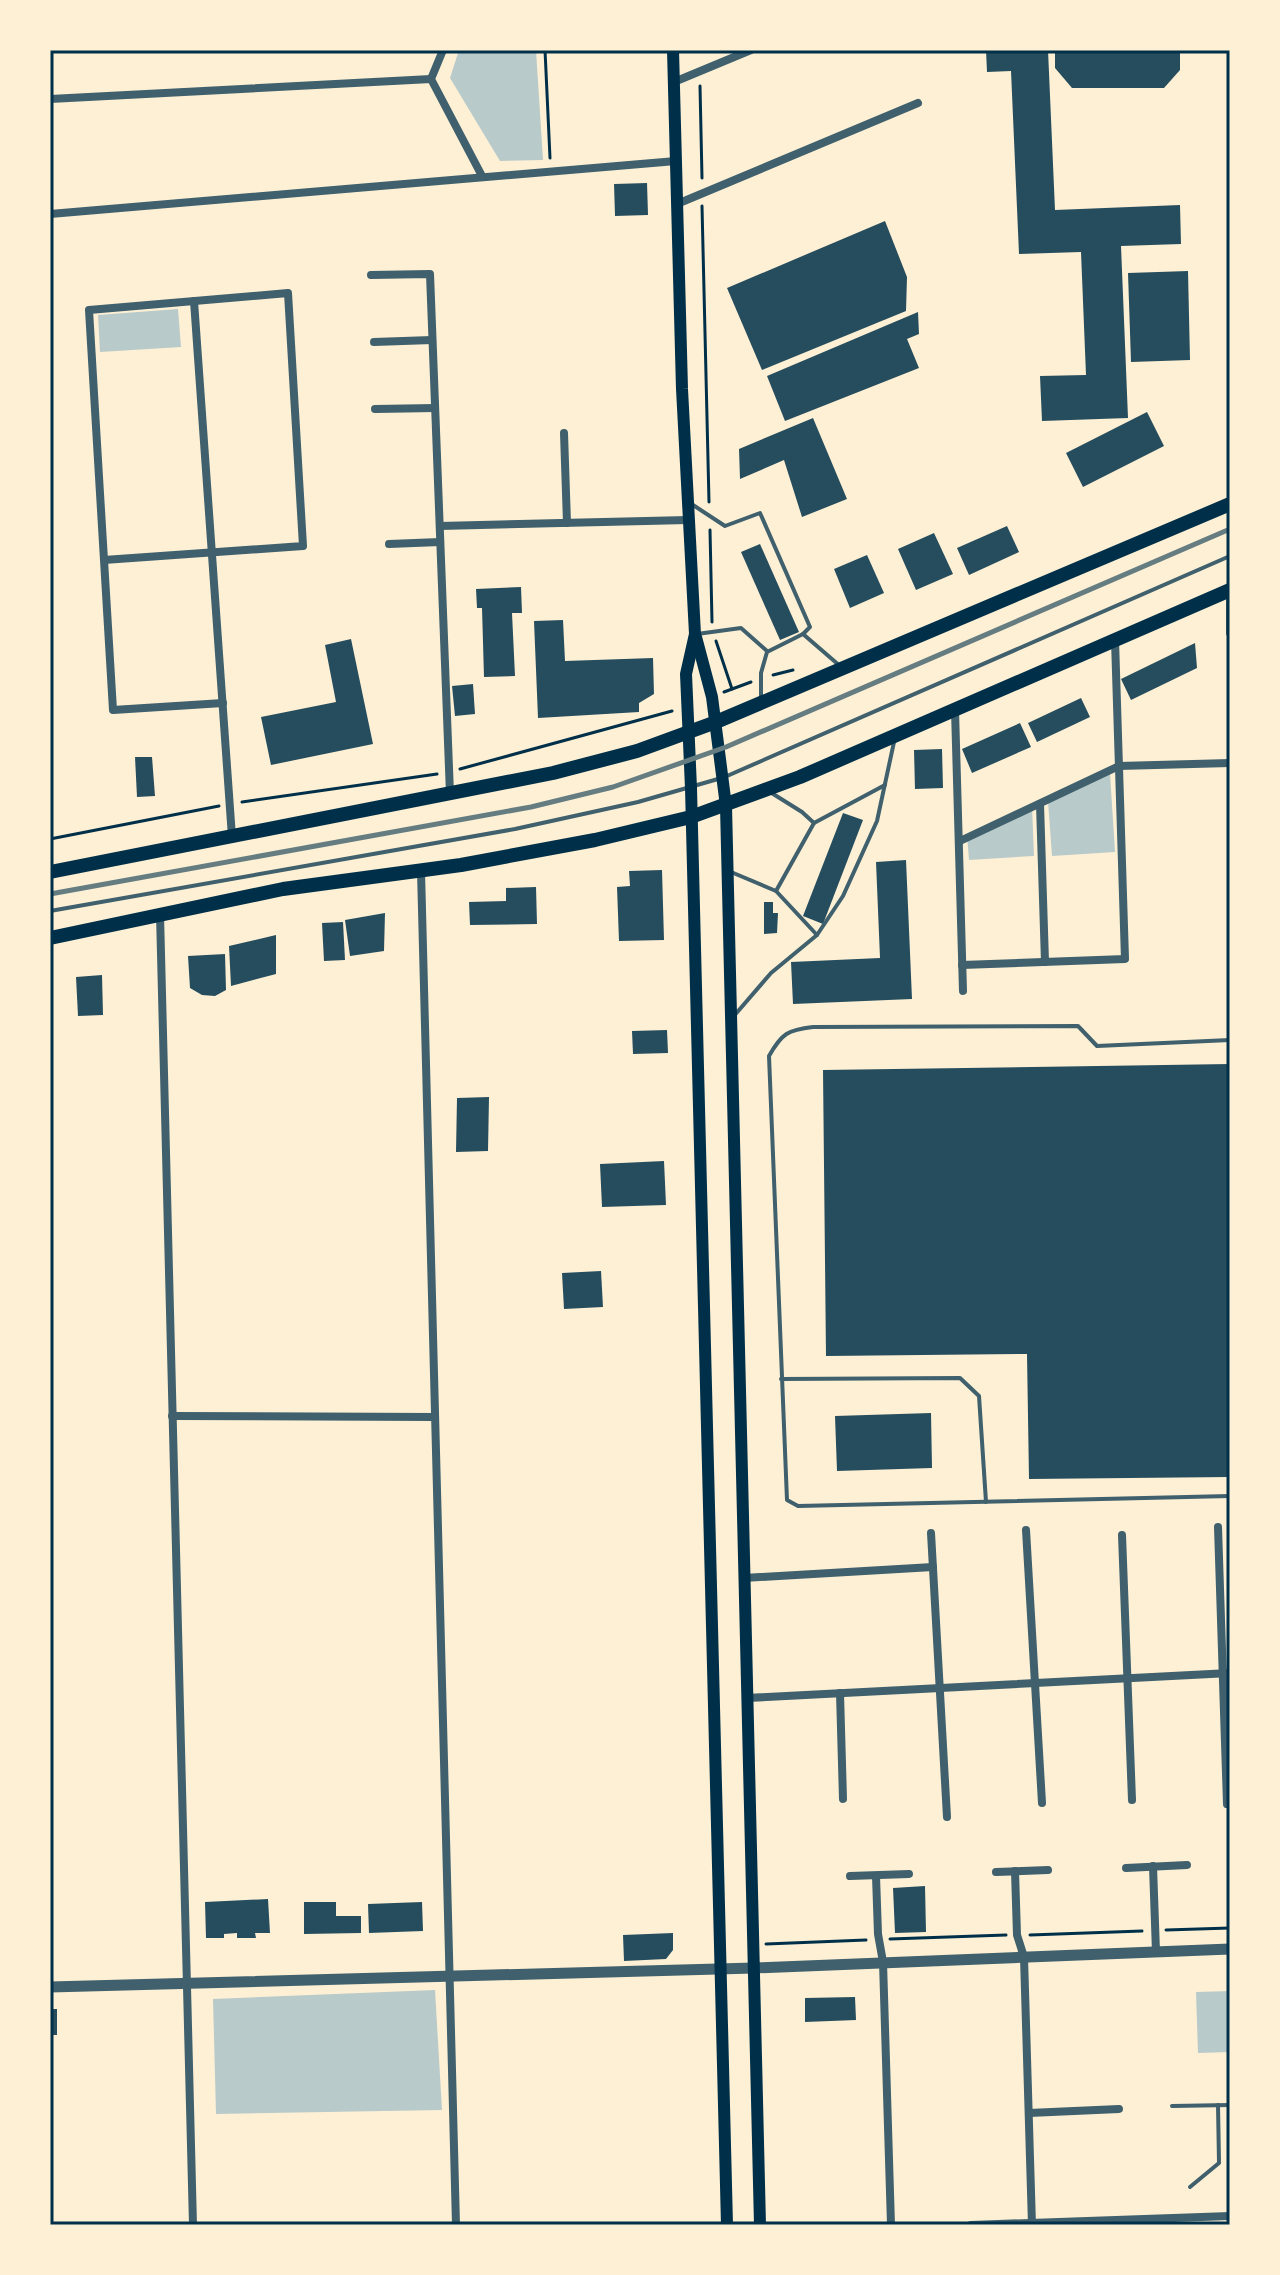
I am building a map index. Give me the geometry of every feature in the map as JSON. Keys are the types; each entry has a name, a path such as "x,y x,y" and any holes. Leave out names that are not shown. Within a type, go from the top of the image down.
{"main road":[{"path":"673,50 687,501 695,634 712,697 726,806 760,2225"},
{"path":"50,872 592,764 716,722 1230,504"},
{"path":"50,938 283,889 421,871 554,848 691,817 768,790 1230,590"},
{"path":"695,634 686,674 727,2225"}],"street":[{"path":"431,79 443,50"},
{"path":"674,82 751,50"},
{"path":"50,99 431,79"},
{"path":"431,79 482,176"},
{"path":"677,204 918,103"},
{"path":"50,214 676,161"},
{"path":"371,275 430,274 450,794"},
{"path":"104,560 303,546 288,293 89,310 104,560 113,710 223,703"},
{"path":"194,301 232,837"},
{"path":"374,342 432,340"},
{"path":"375,409 435,408"},
{"path":"564,433 567,523"},
{"path":"440,526 688,520"},
{"path":"389,544 440,542"},
{"path":"1230,590 1230,633"},
{"path":"962,965 1125,959 1115,640"},
{"path":"955,710 963,991"},
{"path":"960,841 1119,766 1230,763"},
{"path":"1040,804 1045,962"},
{"path":"421,871 456,2225"},
{"path":"160,914 193,2225"},
{"path":"172,1416 435,1417"},
{"path":"1218,1527 1226,1674 1227,1804"},
{"path":"1026,1530 1042,1803"},
{"path":"931,1533 947,1817"},
{"path":"1122,1535 1132,1800"},
{"path":"744,1578 933,1567"},
{"path":"747,1698 1226,1674"},
{"path":"840,1693 843,1799"},
{"path":"1126,1868 1187,1865"},
{"path":"1153,1866 1156,1952"},
{"path":"996,1872 1048,1870"},
{"path":"1015,1871 1017,1935 1024,1957 1032,2224"},
{"path":"850,1876 909,1874"},
{"path":"876,1876 883,1962 891,2225"},
{"path":"50,1987 754,1968 1230,1949"},
{"path":"1029,2113 1119,2109"},
{"path":"971,2225 1230,2216"}],"lane":[{"path":"687,501 725,526 760,513 810,627 803,634 767,652 760,678 761,703"},
{"path":"50,911 515,829 691,788 723,778 1230,556"},
{"path":"695,634 741,628 767,652"},
{"path":"803,634 842,668"},
{"path":"731,1019 771,973 817,935 843,896 868,841 886,785 895,736"},
{"path":"776,891 814,823 886,785"},
{"path":"768,790 814,823"},
{"path":"728,871 776,891 817,935"},
{"path":"1230,1040 1097,1046 1078,1026 791,1029 769,1056 787,1500 798,1506 1230,1496"},
{"path":"781,1379 960,1378 979,1396 986,1502"},
{"path":"1190,2187 1219,2163 1218,2105"},
{"path":"1172,2106 1230,2105"}],"path":[{"path":"545,50 551,171"},
{"path":"700,71 713,632 732,689"},
{"path":"712,697 760,678 803,668"},
{"path":"50,839 230,804 449,772 664,714 687,705"},
{"path":"753,1944 1230,1928"}],"shaded area":[{"path":"459,50 536,50 543,160 500,161 450,78"},
{"path":"178,309 181,347 100,352 98,315"},
{"path":"1110,773 1115,852 1052,856 1048,801"},
{"path":"1032,806 1034,856 969,860 967,835"},
{"path":"435,1990 442,2110 216,2114 213,1999"},
{"path":"1230,1991 1230,2052 1198,2053 1196,1992"}],"building":[{"path":"986,50 1048,50 1055,210 1180,205 1181,244 1121,246 1128,418 1042,421 1040,376 1086,375 1081,252 1019,254 1011,71 987,72"},
{"path":"1055,50 1180,50 1180,70 1164,88 1072,88 1055,68"},
{"path":"647,183 648,215 615,216 614,184"},
{"path":"885,221 907,277 906,311 762,370 727,288"},
{"path":"1188,271 1190,360 1131,362 1128,273"},
{"path":"918,312 919,334 907,339 919,368 785,421 767,376"},
{"path":"1147,412 1164,446 1083,487 1066,453"},
{"path":"813,418 847,499 802,517 784,460 740,479 739,449"},
{"path":"1007,526 1019,552 969,575 957,548"},
{"path":"934,533 953,574 916,590 898,549"},
{"path":"760,544 799,632 780,640 741,552"},
{"path":"867,555 884,593 850,608 834,569"},
{"path":"521,587 522,613 512,613 515,676 484,677 482,608 477,608 476,589"},
{"path":"563,620 565,661 653,658 654,694 639,703 639,712 538,718 534,621"},
{"path":"351,639 373,744 271,765 261,717 336,702 325,645"},
{"path":"1195,643 1197,668 1131,700 1121,679"},
{"path":"473,684 475,714 455,716 452,686"},
{"path":"1081,698 1090,717 1037,742 1028,723"},
{"path":"1020,723 1031,747 972,773 962,749"},
{"path":"942,749 943,788 915,789 914,750"},
{"path":"135,757 152,757 155,796 137,797"},
{"path":"843,813 863,820 823,924 803,916"},
{"path":"906,860 912,999 793,1004 791,962 880,958 876,862"},
{"path":"662,870 664,940 619,941 617,887 630,886 629,871"},
{"path":"536,887 537,924 470,925 469,902 506,901 506,888"},
{"path":"764,902 773,902 773,913 778,913 777,933 764,934"},
{"path":"385,913 384,951 350,956 345,920"},
{"path":"343,922 345,960 324,961 322,923"},
{"path":"276,935 276,974 231,986 229,946"},
{"path":"225,954 226,990 215,996 202,995 190,988 188,956"},
{"path":"102,975 103,1015 78,1016 76,977"},
{"path":"667,1030 668,1053 633,1054 632,1031"},
{"path":"1230,1064 1230,1477 1029,1479 1027,1354 826,1356 823,1070"},
{"path":"489,1097 488,1151 456,1152 457,1098"},
{"path":"664,1161 666,1205 602,1207 600,1164"},
{"path":"601,1271 603,1307 564,1309 562,1273"},
{"path":"931,1413 932,1468 837,1471 835,1416"},
{"path":"925,1886 926,1932 895,1933 893,1888"},
{"path":"268,1899 270,1933 255,1933 256,1938 237,1938 237,1933 224,1934 224,1938 206,1938 205,1902"},
{"path":"304,1902 336,1902 336,1916 361,1916 361,1933 304,1934"},
{"path":"422,1902 423,1931 369,1933 368,1904"},
{"path":"673,1933 673,1950 666,1959 624,1961 623,1935"},
{"path":"855,1997 856,2020 805,2022 805,1998"},
{"path":"50,2009 57,2009 57,2035 50,2035"}],"railway":[{"path":"50,894 531,807 613,787 726,747 1230,529"}]}
